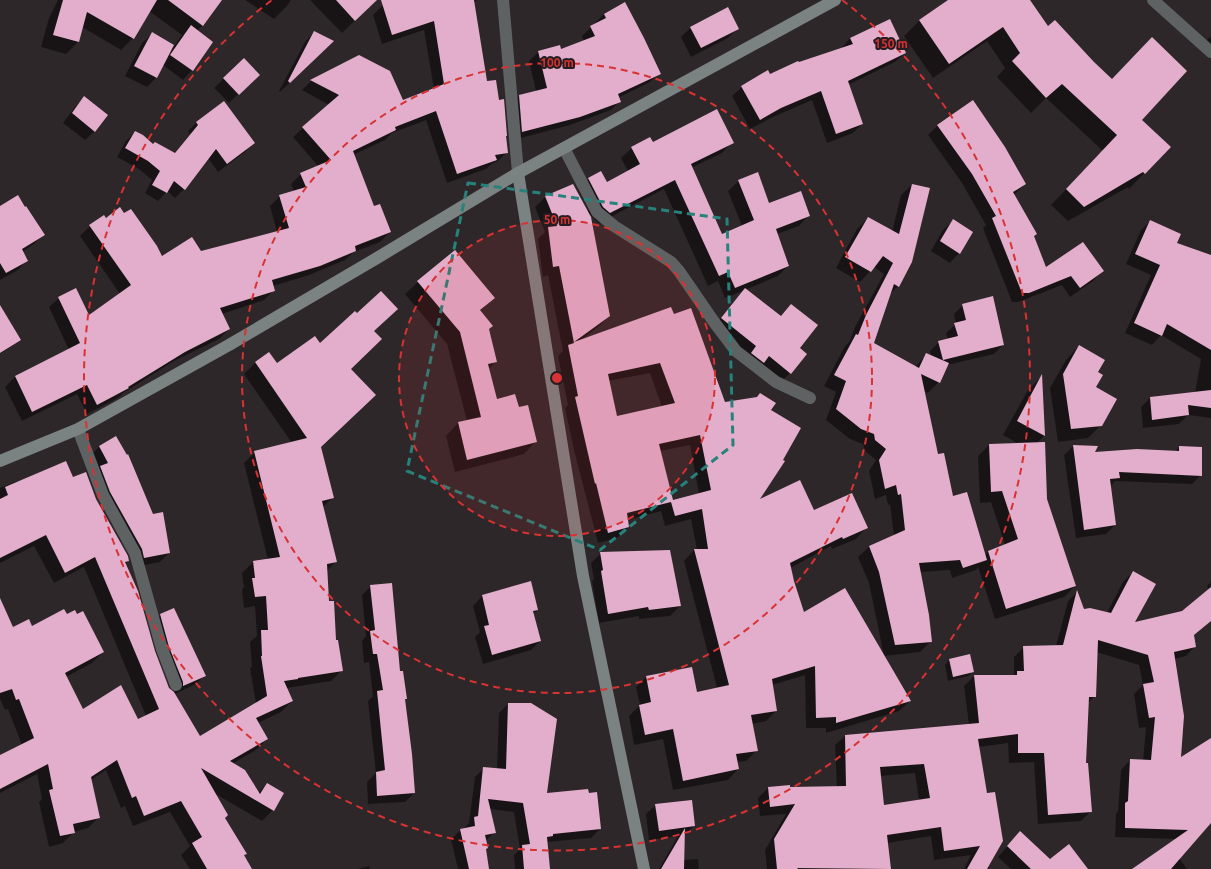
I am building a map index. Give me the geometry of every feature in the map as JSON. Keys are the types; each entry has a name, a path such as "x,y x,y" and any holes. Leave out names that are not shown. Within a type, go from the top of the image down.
{"main road":[{"path":"0,461 78,429 229,346 518,173 835,0"},
{"path":"518,173 583,576 644,869"}],"street":[{"path":"503,0 518,173"},
{"path":"1153,0 1211,52"},
{"path":"564,148 597,212 614,226 671,262 736,351 776,382 810,398"},
{"path":"78,429 103,495 135,553 162,649 176,685"}],"highlighted area":[{"path":"468,183 727,219 733,445 600,550 407,471"}],"building":[{"path":"63,0 157,0 134,39 87,12 79,42 53,35"},
{"path":"168,0 222,0 203,26"},
{"path":"336,0 377,0 355,21"},
{"path":"381,0 474,0 487,81 496,80 499,100 504,99 508,153 495,155 497,160 457,174 436,111 395,127 396,130 353,151 374,206 380,204 391,232 355,246 356,251 320,266 272,280 275,291 220,308 230,329 185,352 128,387 129,388 97,405 87,385 32,412 15,376 80,343 58,297 76,288 89,315 131,285 89,225 104,215 106,218 120,207 124,213 131,209 157,246 162,256 192,237 201,251 289,228 279,195 306,187 300,173 331,160 302,127 339,95 310,80 359,55 390,71 403,100 426,91 428,92 429,90 444,84 434,21 392,35"},
{"path":"948,0 1030,0 1048,26 1055,20 1112,79 1152,37 1187,71 1142,120 1171,147 1145,174 1143,172 1084,207 1066,189 1117,135 1062,84 1046,98 1012,61 1020,53 1003,27 949,64 919,20"},
{"path":"625,2 661,74 618,94 621,102 580,117 522,132 519,95 547,88 538,51 560,45 561,49 595,36 590,26 606,18 604,14"},
{"path":"728,7 739,29 701,48 690,27"},
{"path":"890,19 906,53 848,81 863,124 836,134 821,91 781,108 760,120 741,86 768,70 770,74 798,61 799,62 853,44 850,38"},
{"path":"191,25 213,42 193,71 170,55"},
{"path":"314,31 334,41 290,83 288,81"},
{"path":"152,32 174,45 157,78 134,66"},
{"path":"244,58 260,75 239,95 223,78"},
{"path":"84,96 108,115 95,132 72,113"},
{"path":"973,100 1005,147 1026,184 1013,192 1037,234 1034,236 1046,267 1083,242 1104,271 1080,288 1071,276 1029,293 1022,293 992,218 996,216 972,174 937,125"},
{"path":"224,101 255,143 227,164 216,149 185,190 174,181 167,193 152,185 160,171 148,161 125,148 135,131 143,135 153,144 155,142 175,153 198,125 196,122"},
{"path":"717,109 734,143 691,164 722,234 754,220 738,180 758,172 769,203 801,191 810,216 776,229 789,266 735,288 728,272 719,276 675,180 610,213 603,207 588,178 601,171 607,182 640,164 631,147 650,137 653,142"},
{"path":"573,184 591,217 610,316 574,342 671,307 674,314 691,308 725,402 757,397 760,393 776,403 771,410 801,428 783,460 785,461 760,499 800,480 814,510 852,493 868,528 843,539 842,537 790,563 794,581 804,612 845,588 911,701 836,723 836,717 816,718 815,666 772,679 777,711 751,715 758,751 736,754 739,769 683,781 673,729 645,735 639,705 651,702 646,676 692,667 697,692 729,685 694,549 708,549 702,509 675,516 671,502 627,513 629,527 608,533 575,397 578,396 568,345 574,343 559,266 553,267 548,227 557,226 545,196","holes":["660,363 675,403 617,416 608,374","700,435 711,490 673,500 659,444"]},
{"path":"912,184 930,188 912,262 899,287 894,284 874,343 919,368 926,353 949,363 940,383 921,374 938,454 944,453 953,496 967,492 987,560 963,568 960,560 919,563 929,615 932,642 895,645 879,572 869,546 905,530 901,494 898,495 896,485 885,489 879,460 886,449 875,440 874,434 861,429 836,409 846,381 834,375 856,334 858,335 866,315 893,263 883,256 871,272 845,257 868,217 899,234"},
{"path":"18,195 45,235 22,249 28,261 6,273 0,263 0,206"},
{"path":"953,219 973,232 960,254 940,241"},
{"path":"1150,220 1181,234 1177,243 1211,255 1211,350 1167,324 1162,336 1134,323 1160,265 1135,254"},
{"path":"455,250 495,298 480,310 493,326 489,329 497,362 488,364 497,399 515,394 519,407 528,405 537,442 467,460 458,422 481,417 460,332 417,281"},
{"path":"745,288 781,316 791,304 818,325 800,348 807,354 791,374 769,356 764,363 751,353 756,346 721,318"},
{"path":"381,291 398,309 374,331 382,339 351,369 376,395 321,447 334,498 322,501 337,562 327,564 329,601 334,601 336,640 338,640 343,671 284,681 293,701 256,718 268,739 230,761 245,770 260,794 267,783 284,793 274,811 201,768 228,815 225,818 247,854 244,855 252,869 207,869 192,843 202,837 181,801 144,816 136,796 132,798 117,760 91,777 100,818 73,824 75,833 60,836 49,790 53,789 48,764 0,789 0,755 34,738 19,699 16,700 12,689 0,693 0,598 13,627 29,619 32,626 64,609 67,614 75,610 77,614 83,611 104,652 65,673 83,709 121,685 138,719 159,709 95,557 65,573 46,535 0,558 0,499 8,495 5,487 66,461 73,477 86,472 96,499 128,556 129,561 125,562 138,591 155,651 169,688 174,692 200,736 267,696 261,656 261,630 268,630 266,596 255,597 252,578 255,578 253,561 280,557 254,451 307,438 255,362 269,352 277,363 315,336 320,343 355,311 357,313"},
{"path":"993,296 1004,345 943,360 938,341 958,336 954,323 966,320 962,304"},
{"path":"0,305 21,340 0,353"},
{"path":"1079,345 1105,360 1098,372 1103,375 1096,387 1117,399 1102,426 1071,429 1063,374"},
{"path":"1042,374 1045,436 1017,421"},
{"path":"1211,390 1211,408 1188,405 1189,415 1152,420 1150,397"},
{"path":"116,436 127,455 128,454 153,514 163,512 170,553 144,558 142,549 110,492 100,466 108,463 99,446"},
{"path":"1045,442 1047,499 1076,586 1006,609 988,551 1018,539 1002,491 991,492 989,444"},
{"path":"1073,445 1098,446 1095,452 1137,449 1179,451 1179,446 1202,447 1202,476 1119,472 1120,478 1110,479 1116,525 1084,530"},
{"path":"670,550 681,606 649,610 648,607 608,614 601,571 603,570 600,552"},
{"path":"1133,571 1156,584 1135,622 1182,611 1211,587 1211,621 1194,635 1196,647 1174,652 1184,716 1181,757 1211,738 1211,823 1171,869 1132,869 1188,830 1125,828 1125,803 1128,801 1130,759 1151,760 1155,717 1149,718 1143,684 1154,682 1148,655 1098,640 1096,697 1089,697 1086,763 1088,763 1092,812 1048,815 1044,753 1018,753 1018,734 978,739 987,793 995,792 1003,841 987,869 967,869 980,846 944,851 941,827 887,835 891,869 777,869 774,839 795,804 770,807 768,787 790,785 790,787 846,786 845,735 979,723 974,675 1017,675 1017,671 1024,671 1023,646 1063,645 1077,590 1084,609 1090,608 1111,613","holes":["924,764 930,798 884,805 880,767"]},
{"path":"531,581 538,610 533,611 541,641 492,655 484,626 489,625 482,595"},
{"path":"392,583 400,671 403,671 407,699 405,699 415,793 377,796 376,772 385,770 377,691 383,690 377,654 373,654 370,631 375,630 370,585"},
{"path":"174,608 206,676 183,686 183,682 169,647 160,614"},
{"path":"970,654 974,672 953,677 949,659"},
{"path":"508,703 531,703 557,719 547,793 588,789 589,793 597,792 601,829 553,834 553,836 547,837 550,869 524,869 522,845 530,844 523,803 488,799 496,833 485,835 488,848 486,849 489,869 469,869 460,829 475,826 474,817 478,816 483,767 506,769"},
{"path":"692,800 695,826 659,831 655,804"},
{"path":"685,828 684,869 661,869"},
{"path":"1020,831 1050,859 1069,844 1088,869 1031,869 1007,846"}]}
